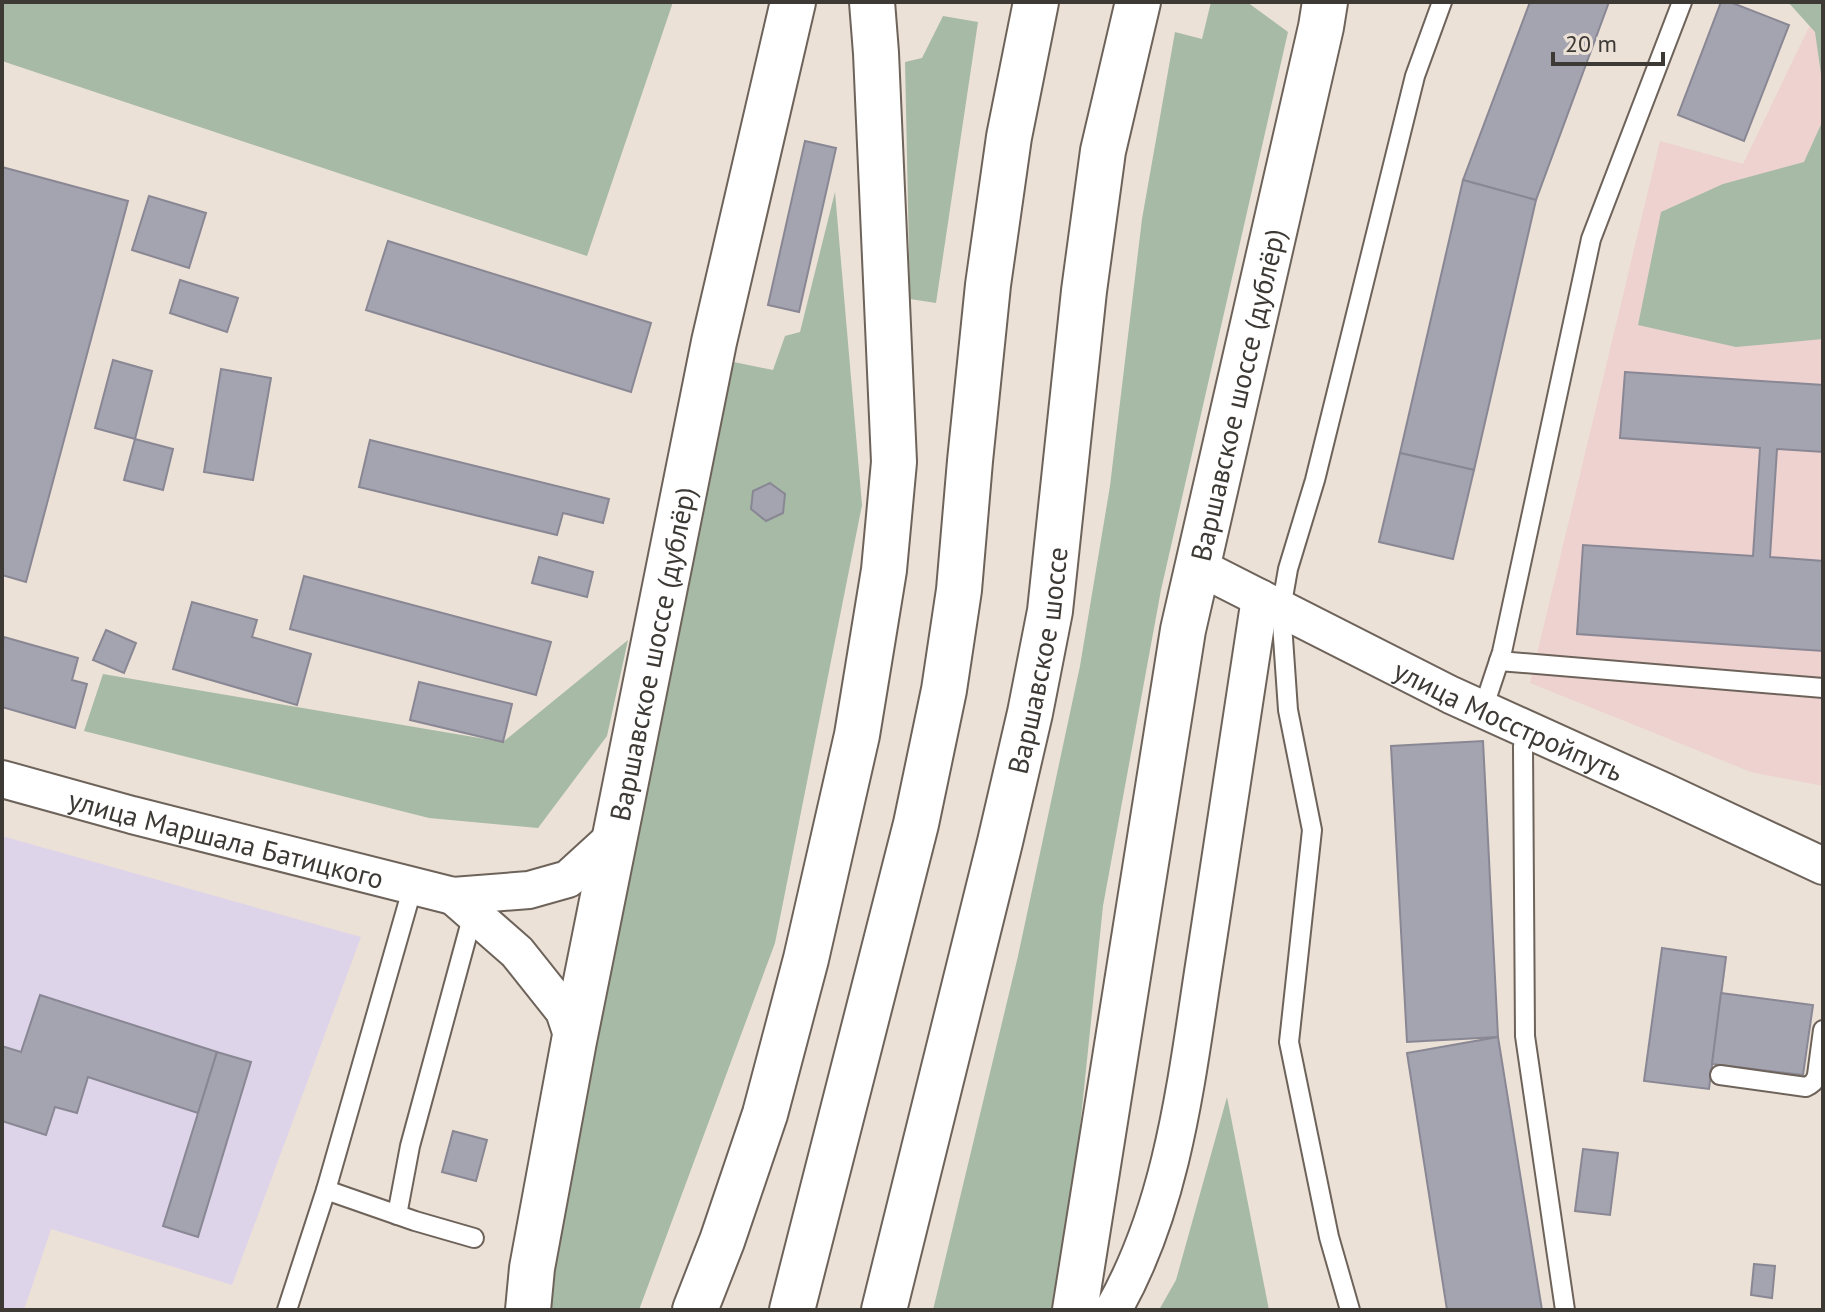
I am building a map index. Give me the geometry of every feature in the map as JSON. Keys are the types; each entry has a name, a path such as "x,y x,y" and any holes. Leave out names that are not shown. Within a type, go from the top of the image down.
{"main road":[{"name":"Варшавское шоссе (дублёр)","path":"528,1310 532,1268 574,1041 714,342 793,2"},
{"path":"695,1310 765,1114 806,959 857,735 884,570 894,462 872,2"},
{"path":"792,1310 916,824 944,690 959,590 988,285 1009,137 1036,2"},
{"name":"Варшавское шоссе","path":"884,1310 1000,842 1050,611 1084,291 1103,151 1138,2"},
{"name":"Варшавское шоссе (дублёр)","path":"1075,1310 1181,645 1325,2"}],"street":[{"name":"улица Мосстройпуть","path":"1197,566 1483,709 1823,866"},
{"path":"1113,1310 1143,1246 1163,1188 1183,1104 1271,604"},
{"name":"улица Маршала Батицкого","path":"2,779 413,886 463,905 517,952 564,1011 574,1041"},
{"name":"улица Маршала Батицкого","path":"463,905 568,879 614,837"}],"lane":[{"path":"1350,1310 1329,1237 1289,1042 1312,830 1271,604 1288,569 1315,480 1415,76 1442,2"},
{"path":"1483,709 1499,661 1591,239 1682,2"},
{"path":"1499,661 1823,688"},
{"path":"1525,728 1525,1036 1565,1310"},
{"path":"287,1310 326,1190 413,886"},
{"path":"397,1215 463,905"},
{"path":"1720,1075 1806,1087 1811,1085 1817,1075 1823,1030"},
{"path":"326,1190 474,1238"}],"shaded area":[{"path":"1821,2 1823,786 1751,772 1530,683 1660,141 1743,164"},
{"path":"2,836 361,937 232,1285 51,1229 24,1310 2,1310"}],"green space":[{"path":"2,2 673,2 587,256 2,61"},
{"path":"1211,2 1247,2 1288,32 1161,590 1103,906 1061,1310 933,1310 1018,956 1080,666 1110,486 1142,219 1175,32 1202,39"},
{"path":"1788,2 1823,2 1823,88 1815,32"},
{"path":"943,16 978,22 936,303 910,299 905,62 922,58"},
{"path":"1823,120 1823,339 1736,347 1638,325 1661,212 1723,184 1804,162"},
{"path":"835,192 862,505 775,943 639,1310 546,1310 724,360 773,370 785,336 800,332"},
{"path":"628,640 607,736 538,828 429,818 84,731 103,674 503,742"},
{"path":"1227,1097 1269,1310 1159,1310 1176,1280"}],"building":[{"path":"1530,2 1609,2 1536,200 1463,180"},
{"path":"1721,2 1730,2 1789,25 1744,141 1678,115"},
{"path":"805,141 836,148 799,312 768,305"},
{"path":"2,167 128,201 26,582 2,575"},
{"path":"1463,180 1536,200 1474,470 1400,453"},
{"path":"149,196 206,213 189,268 132,250"},
{"path":"388,241 651,323 631,392 366,310"},
{"path":"180,280 238,298 227,332 170,313"},
{"path":"113,360 152,371 135,439 95,428"},
{"path":"221,369 271,378 253,480 204,472"},
{"path":"1625,372 1823,385 1823,452 1777,449 1770,557 1823,561 1823,651 1577,634 1583,545 1753,556 1760,448 1620,438"},
{"path":"135,439 173,449 163,490 124,480"},
{"path":"370,440 609,499 603,523 563,513 557,535 359,487"},
{"path":"1400,453 1474,470 1453,559 1379,542"},
{"path":"770,483 785,494 783,513 766,521 751,509 753,491"},
{"path":"539,557 593,572 587,597 532,583"},
{"path":"304,576 551,642 536,695 290,629"},
{"path":"192,602 257,620 252,637 311,654 297,705 173,669"},
{"path":"106,630 136,643 124,673 93,660"},
{"path":"4,637 78,658 72,680 87,684 75,728 2,707"},
{"path":"419,682 512,704 503,742 410,720"},
{"path":"1483,741 1498,1037 1407,1042 1391,746"},
{"path":"1662,948 1726,957 1709,1089 1644,1081"},
{"path":"1721,993 1813,1005 1803,1075 1712,1064"},
{"path":"40,995 217,1052 198,1113 88,1077 77,1113 55,1107 46,1135 2,1121 2,1046 21,1052"},
{"path":"1498,1037 1542,1310 1447,1310 1407,1053"},
{"path":"217,1052 251,1062 198,1237 163,1226"},
{"path":"453,1131 487,1140 476,1181 442,1172"},
{"path":"1583,1149 1618,1153 1610,1215 1575,1211"},
{"path":"1754,1264 1775,1266 1772,1298 1751,1295"}]}
